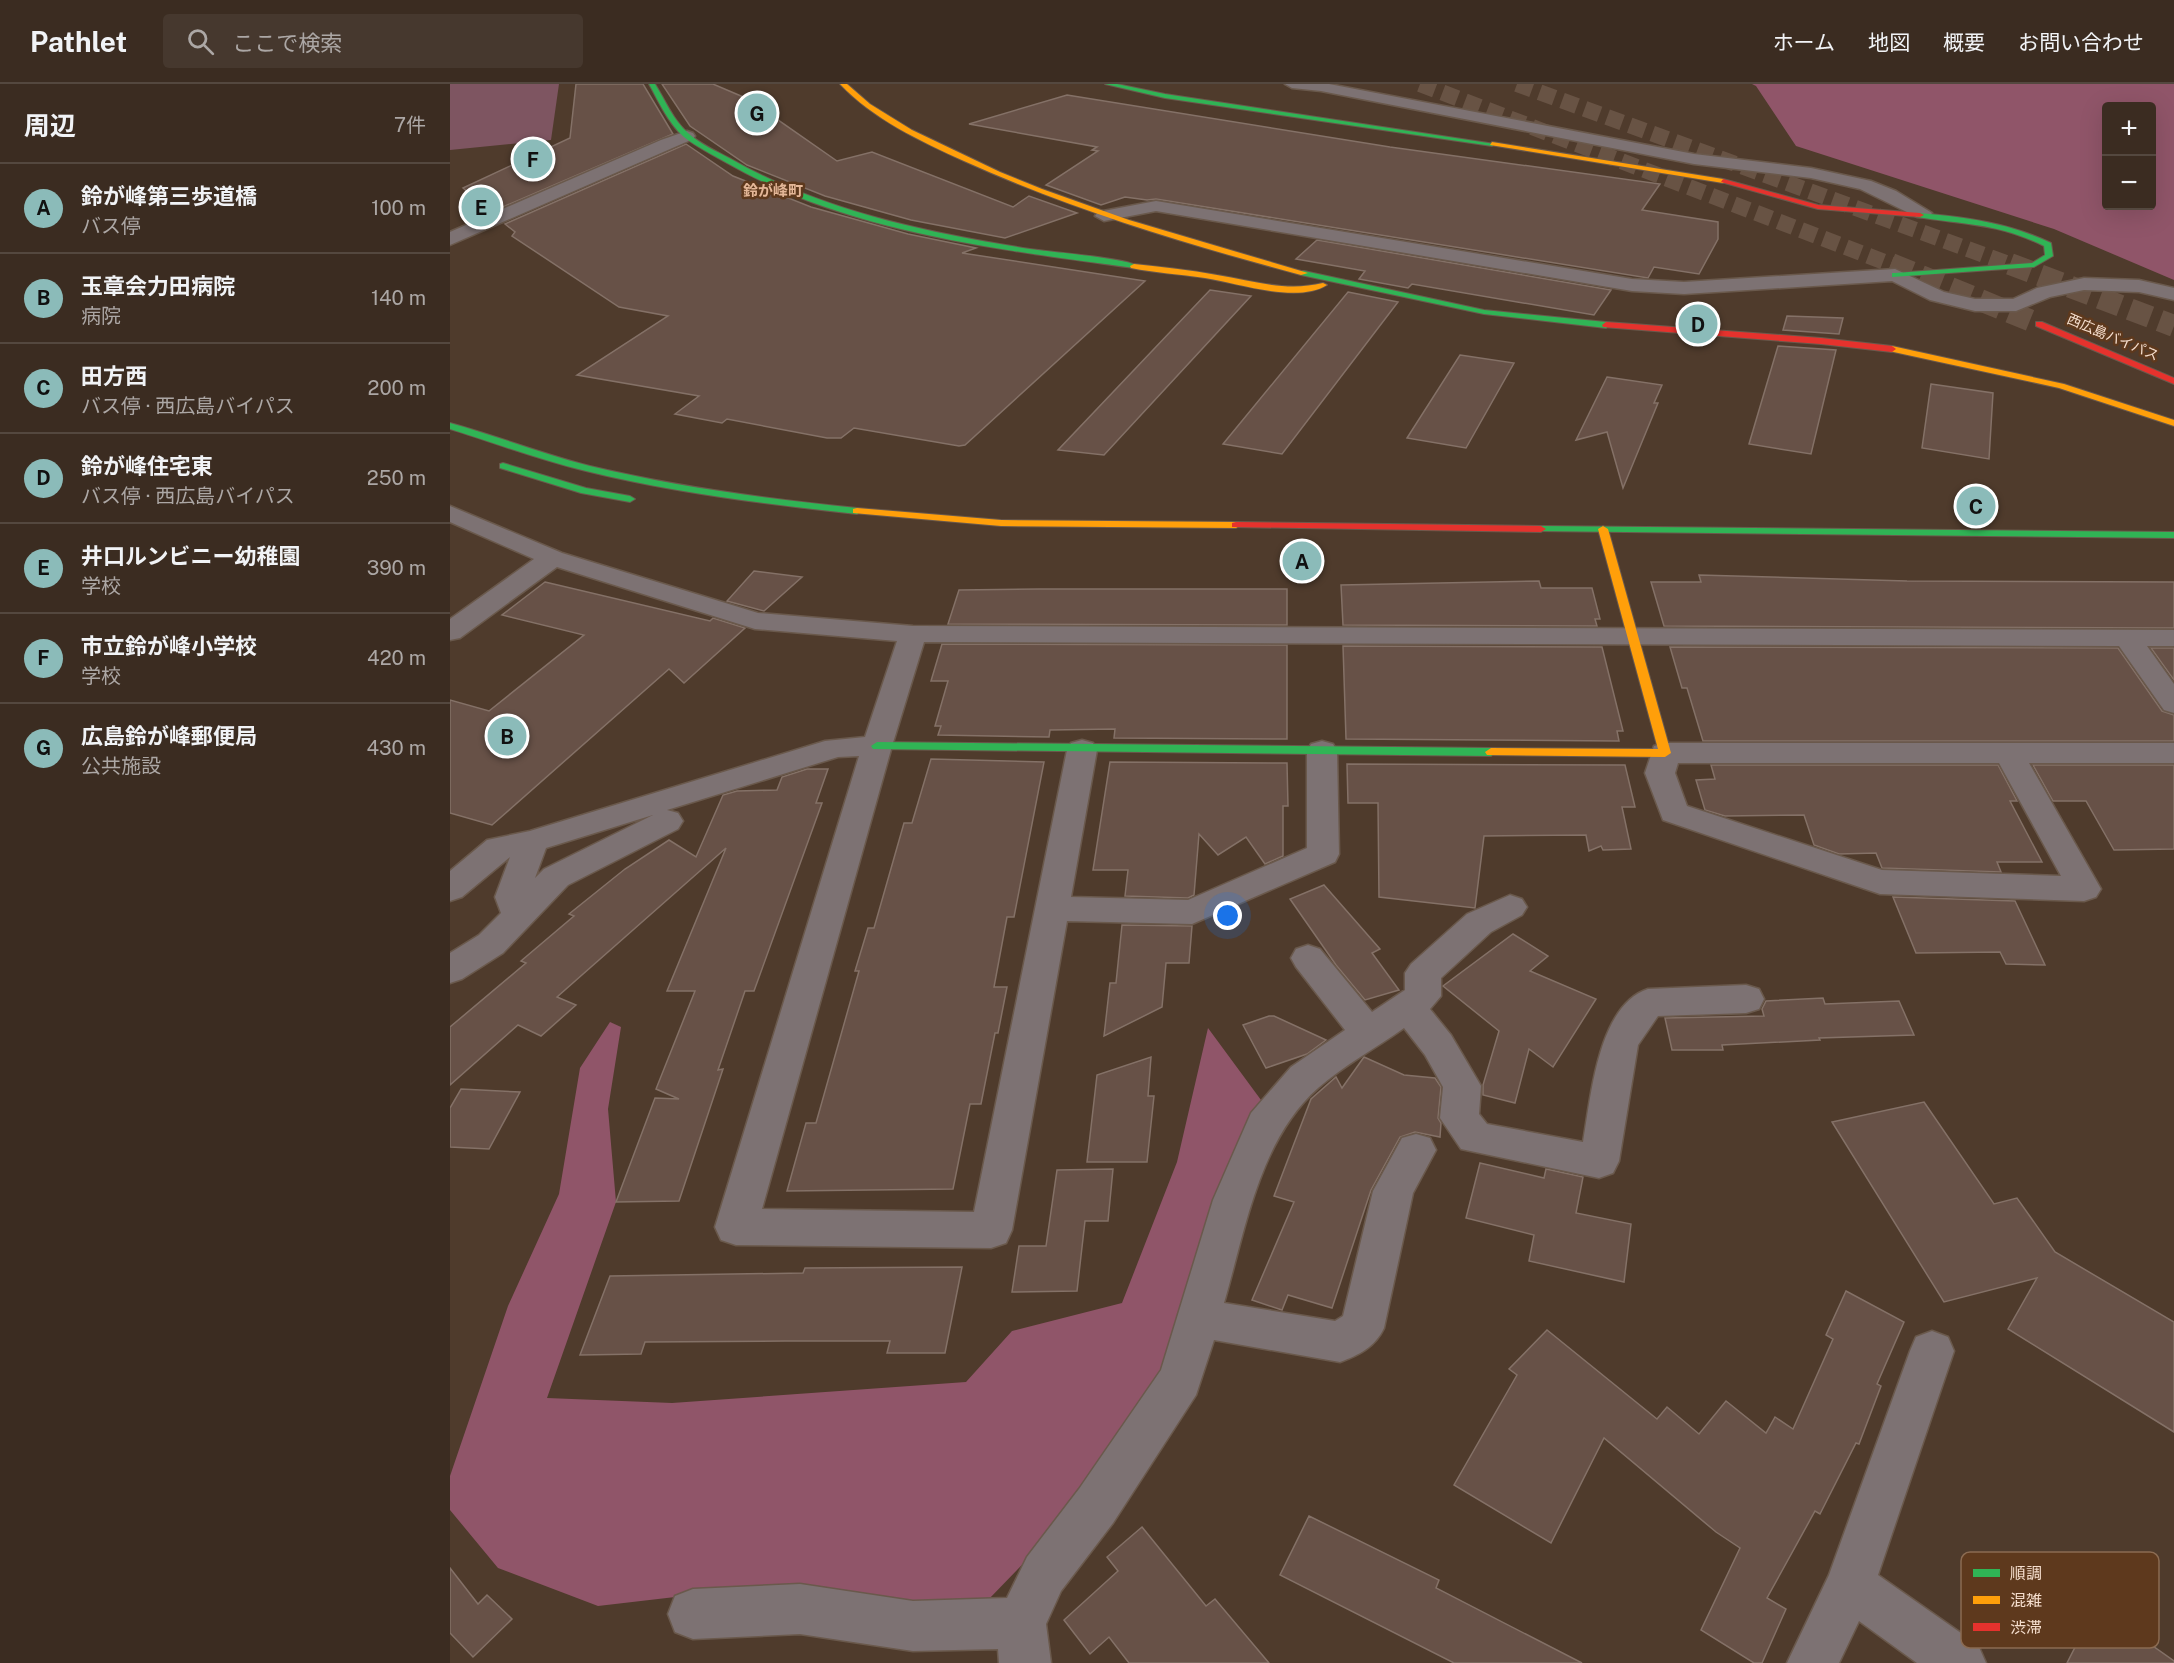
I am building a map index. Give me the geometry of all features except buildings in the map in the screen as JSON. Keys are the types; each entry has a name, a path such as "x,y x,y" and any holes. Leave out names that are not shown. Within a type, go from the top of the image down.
{"main road":[{"path":"652,84 671,121 687,136 723,160 788,193 894,225 983,242 1229,279 1267,290 1297,293 1312,291 1333,281"},
{"path":"843,84 854,95 905,130 1015,183 1158,234 1333,281 1484,312 1688,333 1832,340 1905,351 2061,386 2174,423"},
{"path":"1108,84 1165,96 1707,176 1818,207 1923,213 1977,220 2022,231 2048,245 2049,256 2034,264 1895,275"},
{"name":"西広島バイパス","path":"2039,324 2174,381"},
{"path":"450,426 605,473 757,501 888,515 1001,523 2174,535"},
{"path":"495,464 584,490 641,501"},
{"path":"877,746 1082,750 1665,753 1603,529"}],"street":[{"path":"1292,84 1321,87 1694,159 1811,173 1865,185 1890,195 1923,213"},
{"path":"450,239 667,142 687,136"},
{"path":"1104,216 1156,206 1632,285 1684,288 1895,275 1937,296 1975,305 2016,304 2044,292 2084,284 2139,286 2174,294"},
{"path":"450,513 554,558 755,621 913,634 2174,638"},
{"path":"450,632 554,558"},
{"path":"913,634 877,746 736,1227 991,1230 1082,750"},
{"path":"2127,638 2174,704"},
{"path":"450,889 498,848 532,841 837,748 877,746"},
{"path":"1051,909 1192,912 1323,854 1322,751"},
{"path":"2010,755 2084,888 1880,882 1674,813 1660,773 1665,753 2010,755 2174,753"},
{"path":"450,970 491,944 556,877 667,821"},
{"path":"519,916 513,897 532,841"},
{"path":"693,1614 800,1609 1023,1643 1044,1574 1096,1506 1180,1380 1233,1200 1265,1124 1304,1078 1423,996 1423,973 1479,923 1510,906"},
{"path":"1308,958 1368,1034"},
{"path":"1407,1006 1438,1045 1462,1086 1459,1118 1475,1138 1599,1161 1620,1042 1648,1003 1746,999"},
{"path":"1198,1318 1340,1342 1362,1328 1393,1191 1416,1150"},
{"path":"1813,1663 1850,1585 1932,1351"},
{"path":"1850,1585 1960,1663"}],"shaded area":[{"path":"450,84 559,84 551,140 450,150"},
{"path":"1752,84 2174,84 2174,280 2054,229 1796,146 1756,86"},
{"path":"610,1022 621,1027 608,1109 616,1202 547,1398 672,1403 966,1382 1012,1331 1122,1303 1177,1162 1208,1028 1261,1100 1222,1190 1168,1371 1052,1534 987,1601 916,1605 761,1587 598,1606 498,1568 450,1510 450,1476 508,1306 559,1194 580,1068"}],"tunnel":[{"path":"1420,84 1895,266"},
{"path":"1517,84 2014,266"},
{"path":"1891,264 2039,324"},
{"path":"2010,264 2174,326"}],"traffic: fast":[{"path":"652,84 673,119 687,136 755,176 805,197 858,215 972,241 1134,266"},
{"path":"1108,84 1165,96 1492,144"},
{"path":"1895,275 2034,265 2049,256 2048,245 2002,226 1971,220 1920,215"},
{"path":"1304,273 1484,312 1606,325"},
{"path":"450,426 619,476 721,494 857,511"},
{"path":"503,466 584,491 630,499"},
{"path":"1541,529 2174,535"},
{"path":"877,746 1491,752"}],"traffic: slow":[{"path":"843,84 868,105 910,132 1040,191 1170,236 1304,273"},
{"path":"1492,144 1723,181"},
{"path":"1134,266 1204,275 1286,290 1323,285"},
{"path":"1892,349 2061,386 2174,423"},
{"path":"857,511 1001,523 1236,525"},
{"path":"1491,752 1665,753 1603,529"}],"traffic: jam":[{"path":"1723,181 1818,207 1920,215"},
{"path":"2039,324 2174,381"},
{"path":"1606,325 1821,341 1892,349"},
{"path":"1236,525 1541,529"}],"place":[{"name":"広島鈴が峰郵便局","path":"757,113"},
{"name":"市立鈴が峰小学校","path":"533,159"},
{"name":"井口ルンビニー幼稚園","path":"481,207"},
{"name":"鈴が峰住宅東","path":"1698,324"},
{"name":"田方西","path":"1976,506"},
{"name":"鈴が峰第三歩道橋","path":"1302,561"},
{"name":"玉章会力田病院","path":"507,736"}],"district":[{"name":"鈴が峰町","path":"773,190"}]}
